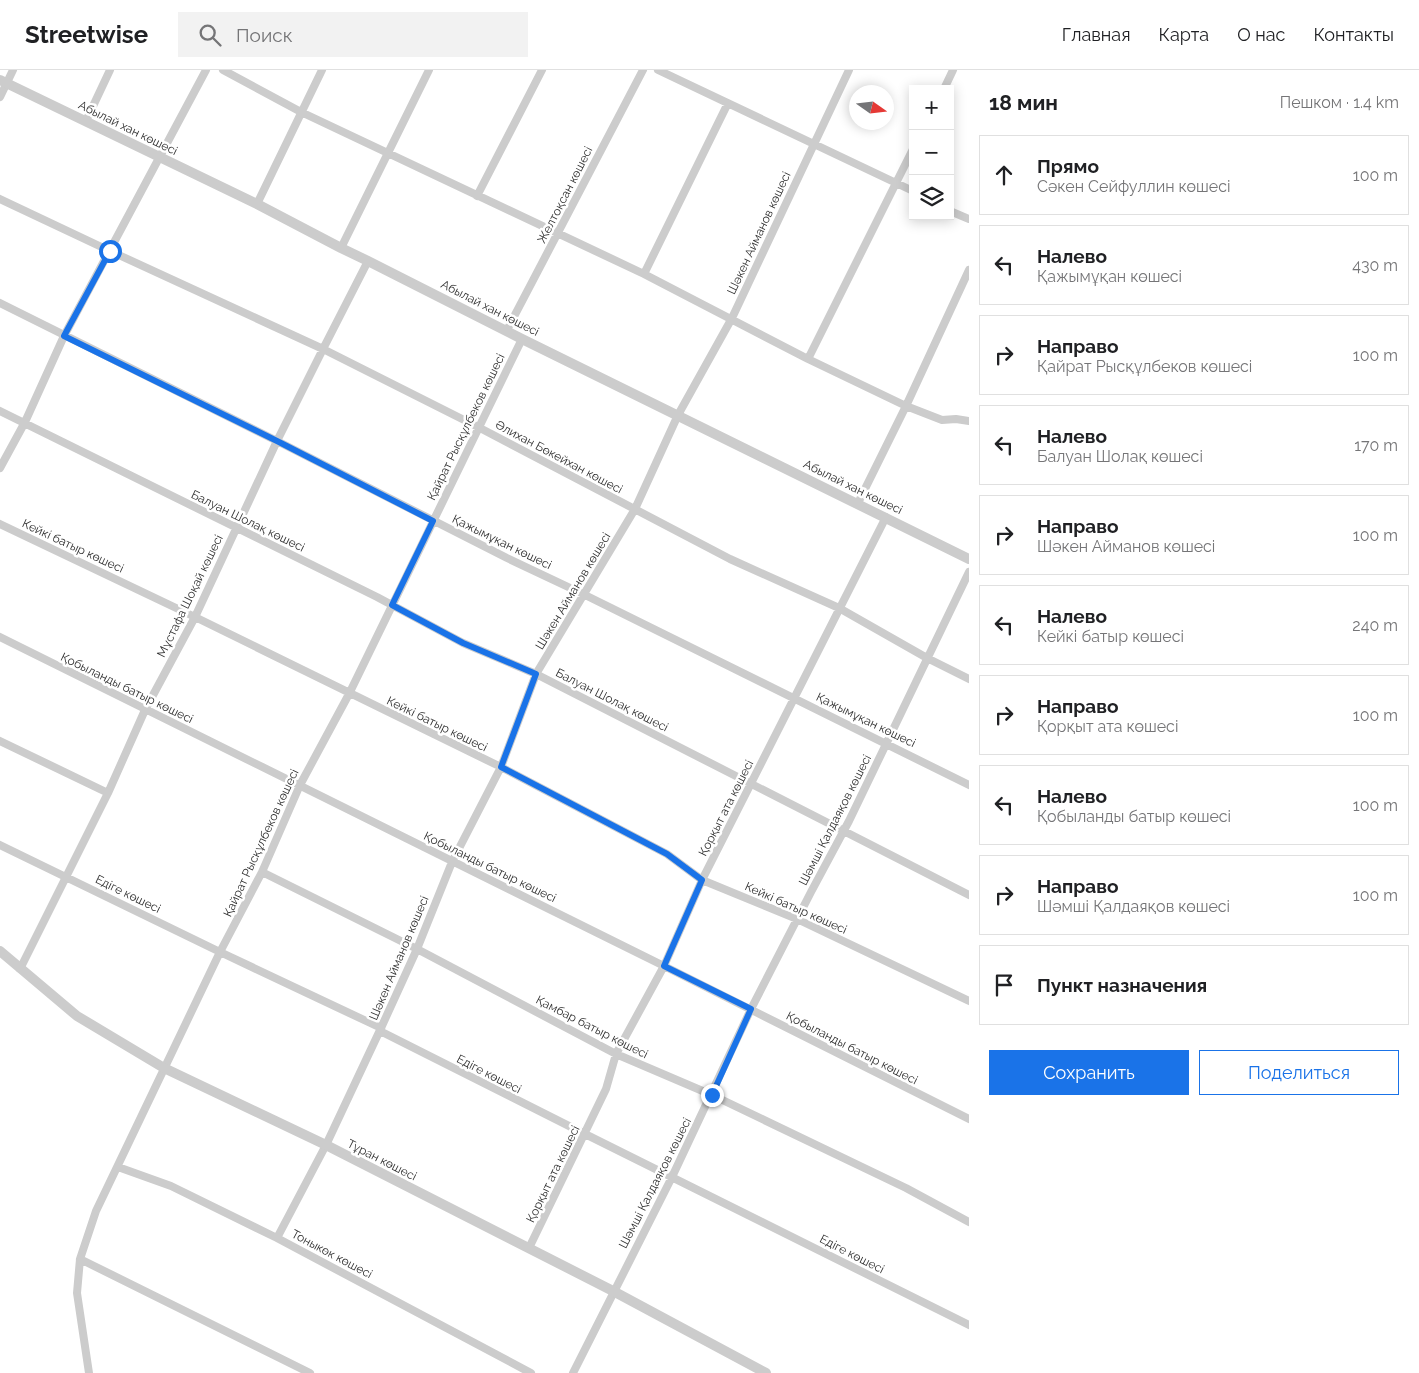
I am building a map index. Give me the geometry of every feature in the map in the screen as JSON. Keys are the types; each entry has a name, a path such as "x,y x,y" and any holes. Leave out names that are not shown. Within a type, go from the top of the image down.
{"street":[{"path":"0,96 3,82 13,70"},
{"path":"86,121 110,70"},
{"path":"0,468 24,422 64,336 206,70"},
{"path":"223,70 301,112 644,274 808,359 906,406 942,420 956,419 969,421"},
{"path":"257,204 322,70"},
{"path":"341,248 429,70"},
{"path":"477,196 542,70"},
{"name":"Желтоқсан көшесі","path":"506,330 643,70"},
{"path":"658,70 909,189"},
{"name":"Шәкен Айманов көшесі","path":"277,1238 326,1146 417,948 452,862 501,767 536,674 635,509 678,415 732,318 849,70"},
{"path":"946,85 953,70"},
{"name":"Абылай хан көшесі","path":"3,82 257,204 522,339 969,559"},
{"path":"644,274 728,103"},
{"path":"808,359 909,157"},
{"name":"Әлихан Бөкейхан көшесі","path":"0,198 110,251 323,348 478,427 730,560 839,608 926,658 969,679"},
{"path":"954,212 969,219"},
{"name":"Мұстафа Шоқай көшесі","path":"20,969 108,793 145,710 195,617 277,441 368,260"},
{"path":"858,503 906,406 969,270"},
{"name":"Қажымұқан көшесі","path":"0,303 507,558 969,784"},
{"name":"Қайрат Рысқұлбеков көшесі","path":"89,1373 77,1292 80,1259 96,1211 220,952 262,872 300,785 349,694 522,339"},
{"name":"Балуан Шолақ көшесі","path":"0,411 392,605 463,643 536,674 969,894"},
{"name":"Қорқыт ата көшесі","path":"528,1248 606,1089 616,1054 664,966 702,880 886,517"},
{"name":"Кейкі батыр көшесі","path":"0,524 501,767 667,854 702,880 798,919 969,1001"},
{"name":"Шәмші Қалдаяқов көшесі","path":"572,1373 672,1177 751,1009 843,831 850,821 926,658 969,572"},
{"name":"Қобыланды батыр көшесі","path":"0,637 969,1119"},
{"path":"0,741 108,793"},
{"name":"Едіге көшесі","path":"0,844 220,952 381,1028 382,1032 969,1325"},
{"name":"Қамбар батыр көшесі","path":"262,872 417,948 616,1054 712,1095 906,1188 969,1222"},
{"name":"Тұран көшесі","path":"0,951 77,1016 164,1068 326,1146 613,1291 766,1373"},
{"name":"Тоныкөк көшесі","path":"118,1167 171,1186 277,1238 531,1373"},
{"path":"80,1259 310,1373"}],"route":[{"path":"110,251 64,336 277,441 433,521 392,605 463,643 536,674 501,767 667,854 702,880 664,966 751,1009 712,1095"}]}
